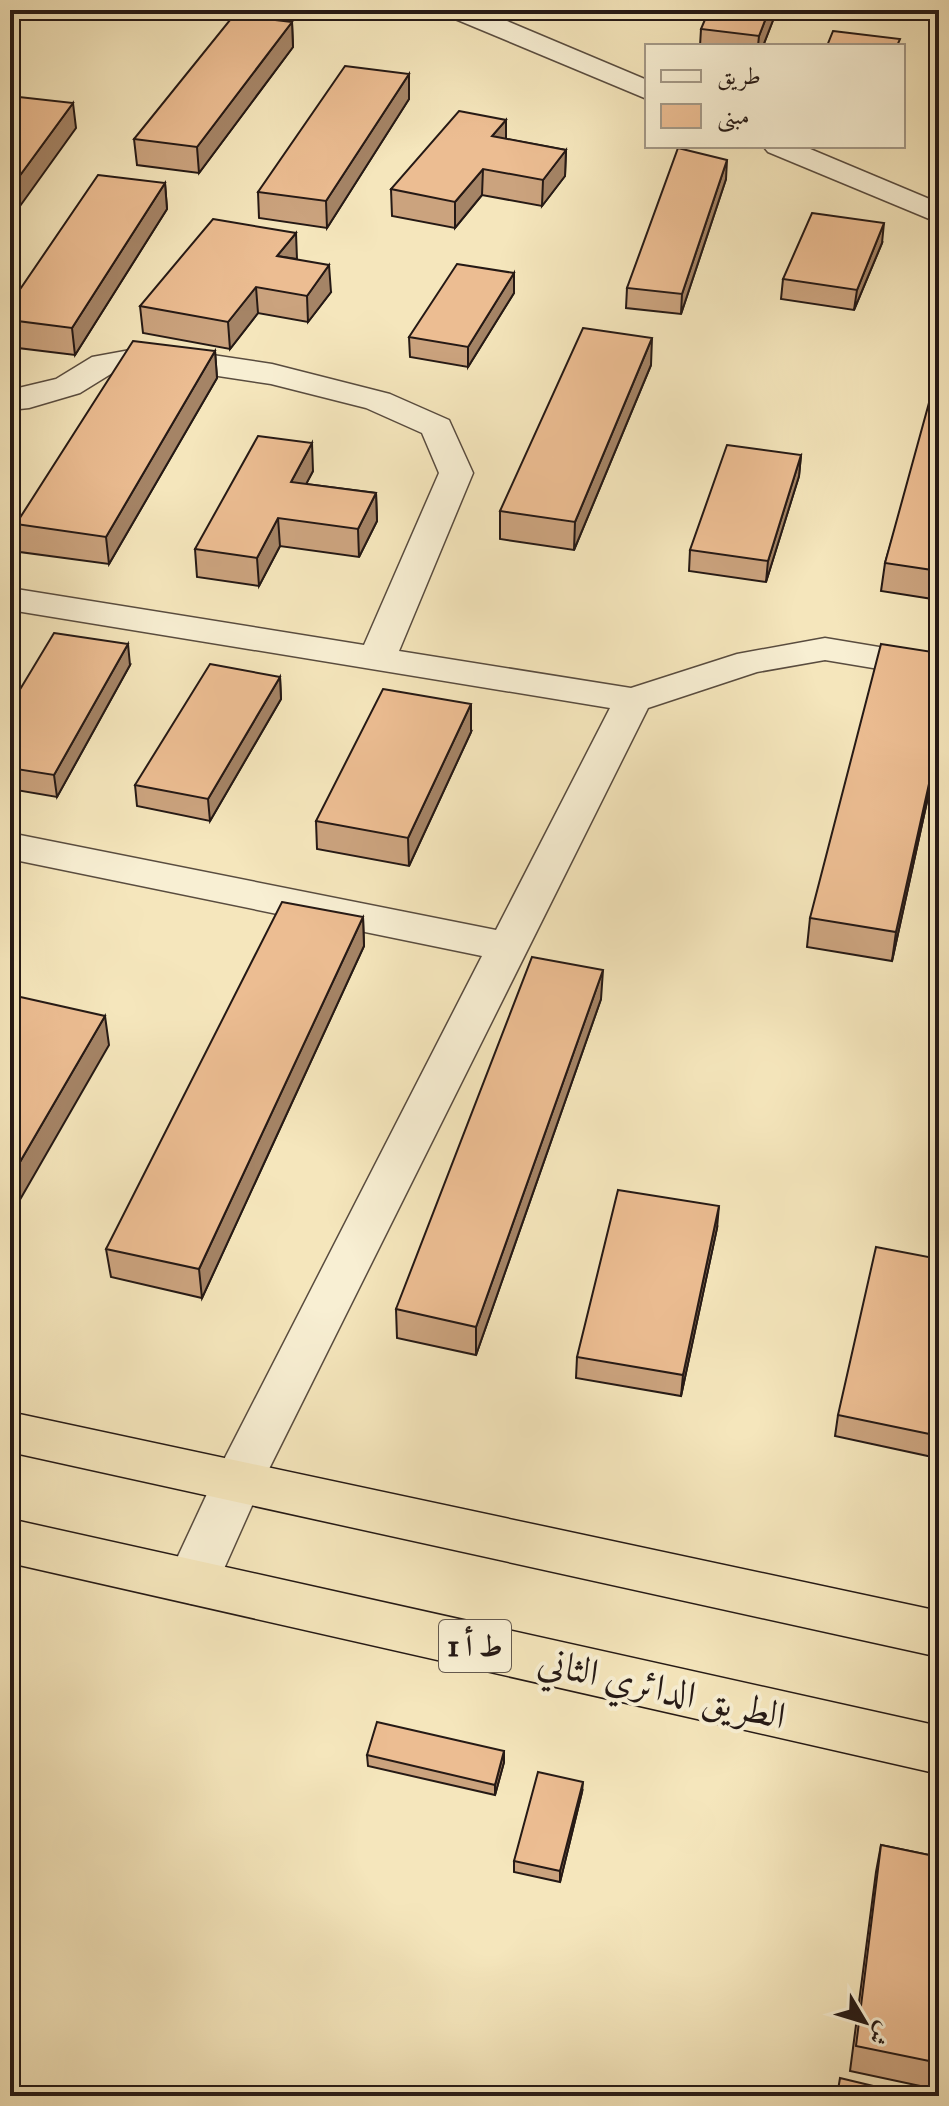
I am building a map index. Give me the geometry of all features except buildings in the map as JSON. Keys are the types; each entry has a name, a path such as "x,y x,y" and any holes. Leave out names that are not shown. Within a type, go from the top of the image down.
{"highway":[{"path":"10,1432 939,1634"},
{"name":"الطريق الدائري الثاني","path":"10,1541 939,1750"}],"street":[{"path":"458,10 645,89"},
{"path":"783,148 939,214"},
{"path":"10,400 29,398 68,386 104,364 152,356 272,374 363,397 437,427 456,473 377,659"},
{"path":"10,599 633,700 750,662 825,649 939,668"},
{"path":"192,1582 238,1481 633,700"},
{"path":"10,846 509,947"}]}
